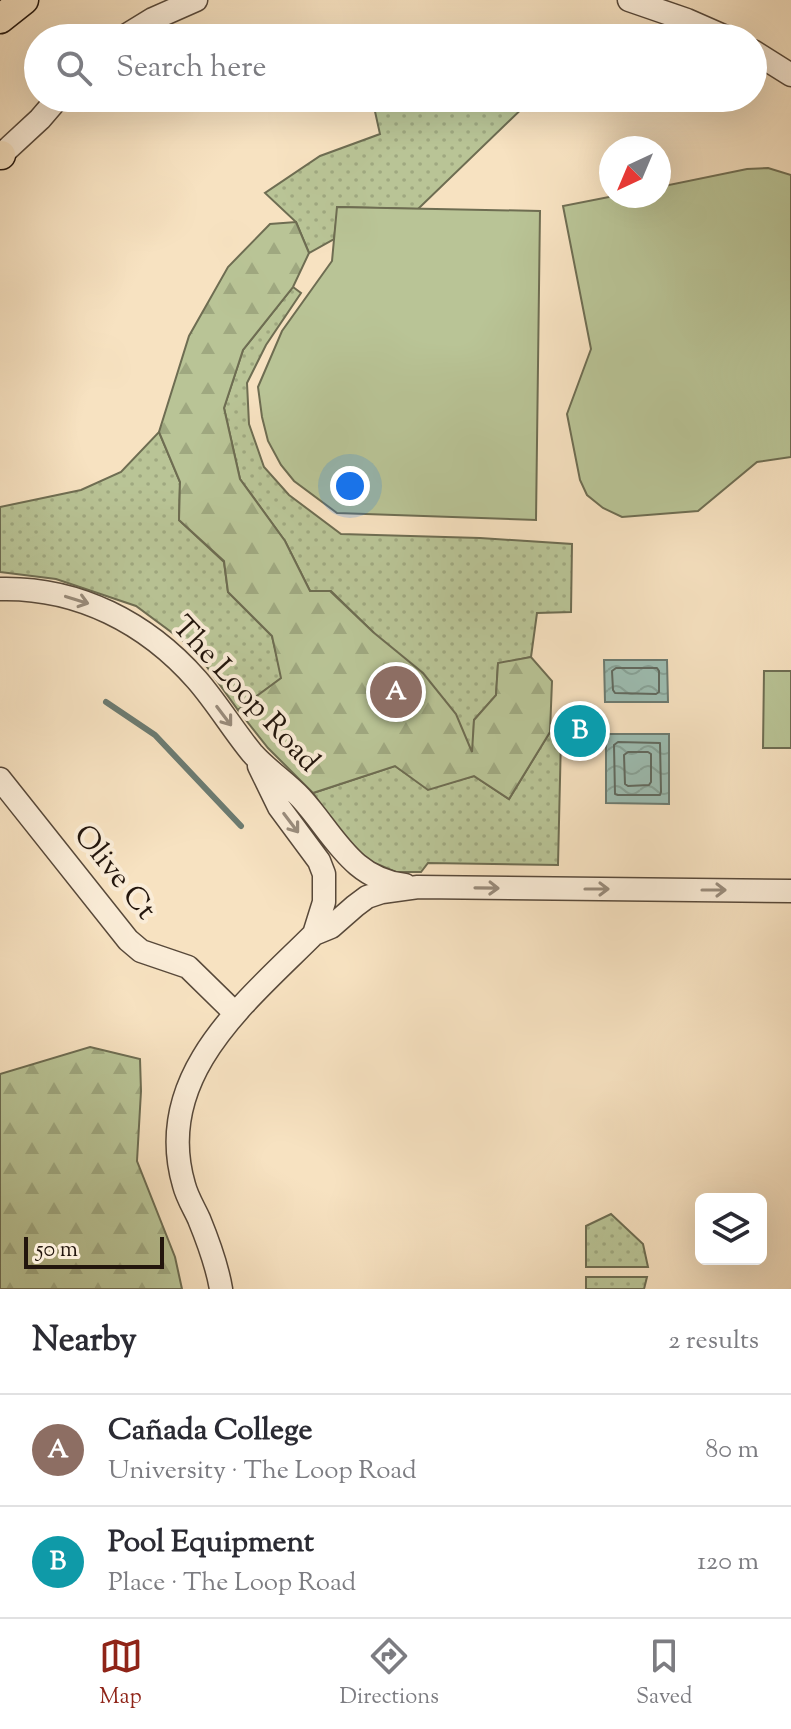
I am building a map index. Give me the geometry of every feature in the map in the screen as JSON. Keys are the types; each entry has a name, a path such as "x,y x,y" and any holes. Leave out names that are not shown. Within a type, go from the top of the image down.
{"street":[{"path":"145,24 196,0"},
{"path":"629,0 696,24"},
{"path":"767,60 791,75"},
{"path":"0,156 46,112"},
{"name":"The Loop Road","path":"0,589 48,592 76,599 130,622 154,639 199,682 254,754 302,799 353,862 383,880 418,887"},
{"path":"254,754 279,807 319,861 324,874 324,902 314,934"},
{"name":"Olive Ct","path":"0,779 128,940 141,951 188,967 235,1013"},
{"path":"221,1289 213,1257 184,1187 178,1147 183,1101 203,1055 218,1033 314,934 331,927 367,897 418,887 791,891"}],"green space":[{"path":"375,112 518,112 418,209 338,207 334,239 309,253 296,222 265,193 320,156 380,134"},
{"path":"768,168 791,175 791,457 757,462 698,511 622,517 603,508 587,495 580,480 567,414 591,349 563,206 599,199 599,208 671,208 671,185 747,169"},
{"path":"337,207 540,211 536,520 337,513 294,481 281,465 268,441 258,387 282,331 332,261"},
{"path":"296,222 309,253 293,287 243,350 224,408 240,479 285,541 310,591 330,591 423,673 456,714 472,752 474,720 496,695 498,663 531,657 552,681 550,732 509,799 474,776 428,790 395,766 313,793 268,748 238,710 281,678 272,636 228,592 224,561 179,520 180,482 159,432 189,336 228,267 270,224"},
{"path":"293,287 301,293 266,345 247,383 249,424 264,467 289,495 341,534 572,544 571,612 537,613 531,657 498,664 496,696 474,720 473,754 373,632 331,591 310,591 285,541 240,479 224,408 243,350"},
{"path":"159,432 180,482 179,520 224,562 228,592 272,636 282,678 238,710 194,649 136,606 56,579 0,572 0,507 81,490 121,472"},
{"path":"764,671 791,671 791,748 763,748"},
{"path":"550,732 561,737 558,865 428,863 421,872 396,872 365,859 313,793 395,766 428,789 474,776 509,799"},
{"path":"90,1047 140,1059 137,1161 175,1257 182,1289 0,1289 0,1074"},
{"path":"611,1214 643,1244 648,1267 586,1267 586,1226"},
{"path":"586,1277 647,1277 644,1289 586,1289"}],"water":[{"path":"604,660 667,660 668,702 605,702"},
{"path":"606,734 669,734 669,804 606,803"}],"waterway":[{"path":"106,702 155,735 241,826"}],"place":[{"name":"Cañada College","path":"396,692"},
{"name":"Pool Equipment","path":"580,731"}]}
